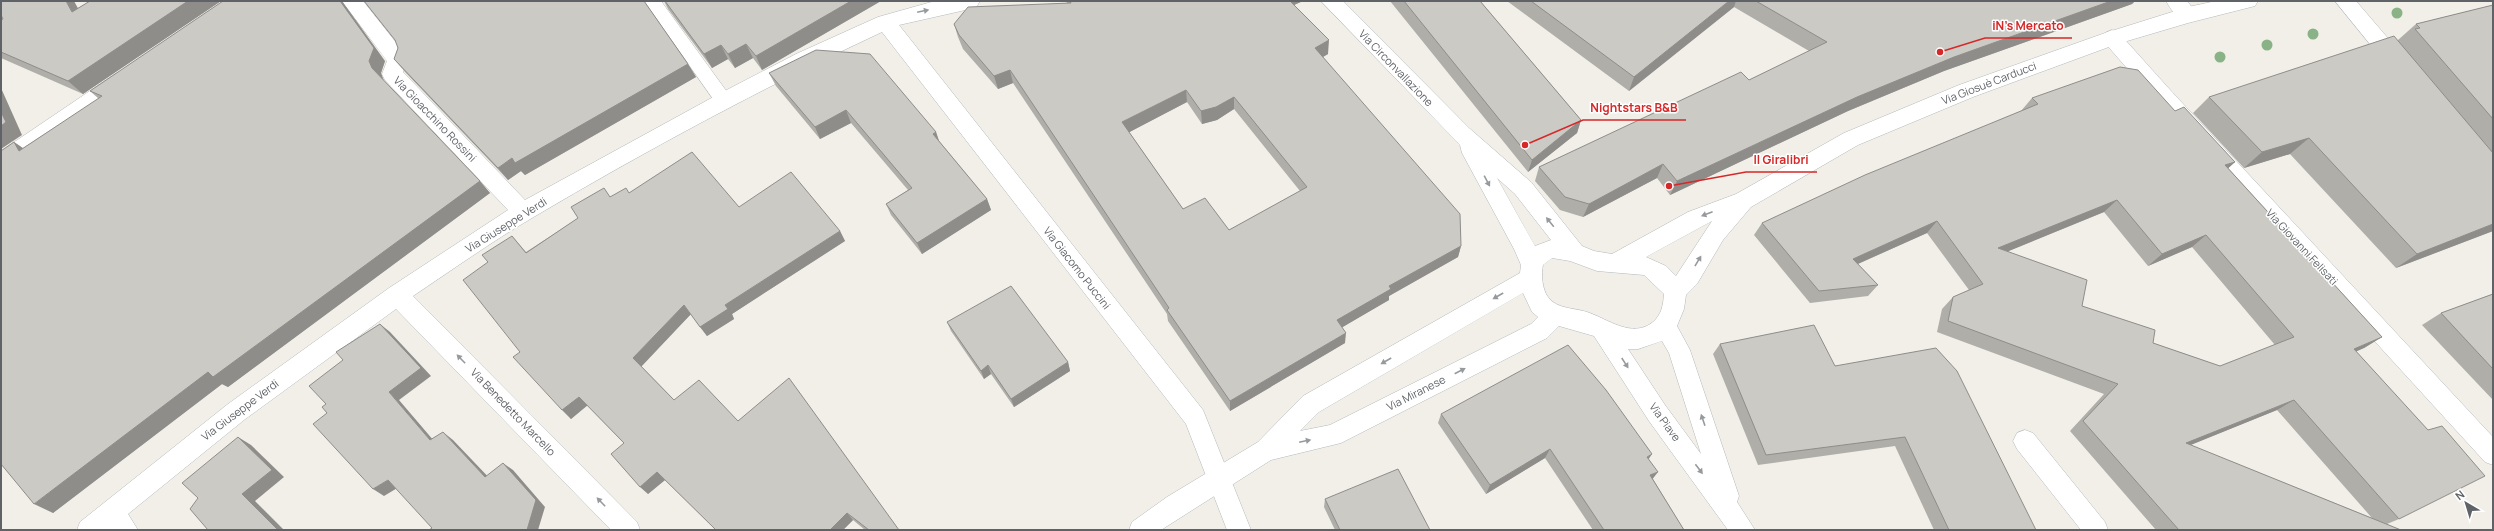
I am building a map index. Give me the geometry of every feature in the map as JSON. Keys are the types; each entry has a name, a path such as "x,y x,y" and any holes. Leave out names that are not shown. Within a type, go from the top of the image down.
{"street":[{"name":"Via Gioacchino Rossini","path":"352,1 398,60 392,74 523,212"},
{"name":"Via Giuseppe Verdi","path":"89,530 236,412 397,295 523,212 724,101 803,60 886,22 910,14 970,1"},
{"name":"Via Circonvallazione","path":"1331,1 1462,134 1523,188 1574,252"},
{"name":"Via Giosuè Carducci","path":"1615,263 1696,218 1744,200 1850,139 1966,91 2112,38 2182,8 2248,1"},
{"path":"2345,1 2410,79"},
{"name":"Via Giacomo Puccini","path":"886,22 1195,418 1239,530"},
{"name":"Via Giovanni Felisati","path":"2112,38 2165,98 2493,454"},
{"path":"1,162 140,68"},
{"name":"Via Circonvallazione","path":"1462,134 1524,246 1532,270 1533,296 1542,308 1555,315"},
{"name":"Via Giosuè Carducci","path":"1675,292 1689,276 1715,233 1744,200"},
{"name":"Via Miranese","path":"1141,530 1219,478 1266,450 1311,404 1532,270 1538,255 1551,249 1574,252"},
{"path":"1555,315 1587,322 1603,330 1625,338 1639,341 1665,326 1673,315 1675,292 1661,273 1652,267 1584,259 1574,252"},
{"name":"Via Benedetto Marcello","path":"397,295 628,530"},
{"name":"Via Miranese","path":"1266,450 1333,435 1539,331 1555,315"},
{"name":"Via Piave","path":"1665,326 1680,350 1737,520"},
{"name":"Via Piave","path":"1603,330 1657,413 1737,520"},
{"path":"2025,441 2096,530"},
{"path":"110,513 126,530"}],"lane":[{"path":"652,1 724,101"}],"building":[{"path":"1,1 66,1 72,12 90,1 188,1 68,81 1,52 1,20 3,19 1,15"},
{"path":"223,1 340,1 374,48 369,61 372,68 480,181 213,377 208,372 34,504 1,464 1,151 14,142 19,151 102,96 90,91"},
{"path":"364,1 644,1 688,64 515,163 512,158 498,168 394,59 398,48 395,40"},
{"path":"665,1 851,1 756,56 746,44 728,54 721,45 704,54"},
{"path":"1070,1 1290,1 1329,40 1315,48 1460,214 1461,246 1389,286 1391,289 1337,320 1346,333 1230,401 1167,310 1169,308 1010,70 994,76 959,35 954,24 968,7 1071,3","holes":["1186,90 1201,111 1216,107 1234,97 1307,187 1229,230 1205,198 1183,209 1122,122"]},
{"path":"1404,1 1480,1 1581,120 1532,160"},
{"path":"1531,1 1729,1 1634,77"},
{"path":"1756,1 2111,1 1954,57 1857,97 1677,181 1663,164 1589,204 1565,197 1539,167 1741,72 1749,80 1827,42"},
{"path":"2493,5 2493,119 2415,29 2420,28 2416,24"},
{"path":"2394,36 2493,153 2493,224 2417,254 2309,138 2262,152 2209,97"},
{"path":"816,50 870,54 936,132 933,134 987,199 917,243 886,204 912,188 846,110 815,127 769,73"},
{"path":"2120,67 2138,70 2175,111 2184,107 2235,162 2225,165 2382,337 2354,349 2428,430 2442,426 2485,476 2399,519 2294,400 2186,443 2401,530 2179,530 2083,421 2118,384 1948,321 1953,297 1983,284 1937,221 1853,259 1878,285 1819,291 1762,223 1865,175 2038,104 2032,98","holes":["2117,200 2162,254 2206,235 2294,337 2220,366 2153,343 2155,330 2082,306 2087,280 1998,248"]},
{"path":"1,112 6,122 1,126"},
{"path":"692,152 739,207 791,172 840,231 725,305 728,309 700,327 684,305 633,358 674,400 699,380 738,421 789,378 899,530 869,530 847,513 830,530 716,530 657,472 640,487 611,454 624,443 579,397 562,410 513,357 520,352 463,280 488,262 482,255 512,236 526,253 578,218 571,207 604,188 610,197 626,188 629,193"},
{"path":"1011,286 1068,362 1011,399 988,365 981,371 947,322"},
{"path":"2493,294 2493,369 2441,313"},
{"path":"380,324 421,368 389,392 430,440 443,432 485,477 503,463 536,500 527,530 429,530 432,528 388,480 373,489 313,424 327,413 322,407 326,404 309,386 343,360 336,352"},
{"path":"1814,325 1835,366 1936,348 1957,371 2036,530 1949,530 1905,437 1766,455 1720,344"},
{"path":"1568,345 1606,390 1652,454 1647,457 1658,472 1650,475 1684,530 1604,530 1550,449 1490,485 1441,414"},
{"path":"238,437 272,470 242,494 278,530 208,530 190,509 198,498 182,483"},
{"path":"1398,469 1430,530 1340,530 1325,499"}],"place":[{"name":"iN's Mercato","path":"1940,52"},
{"name":"Nightstars B&B","path":"1525,145"},
{"name":"Il Giralibri","path":"1669,186"}]}
